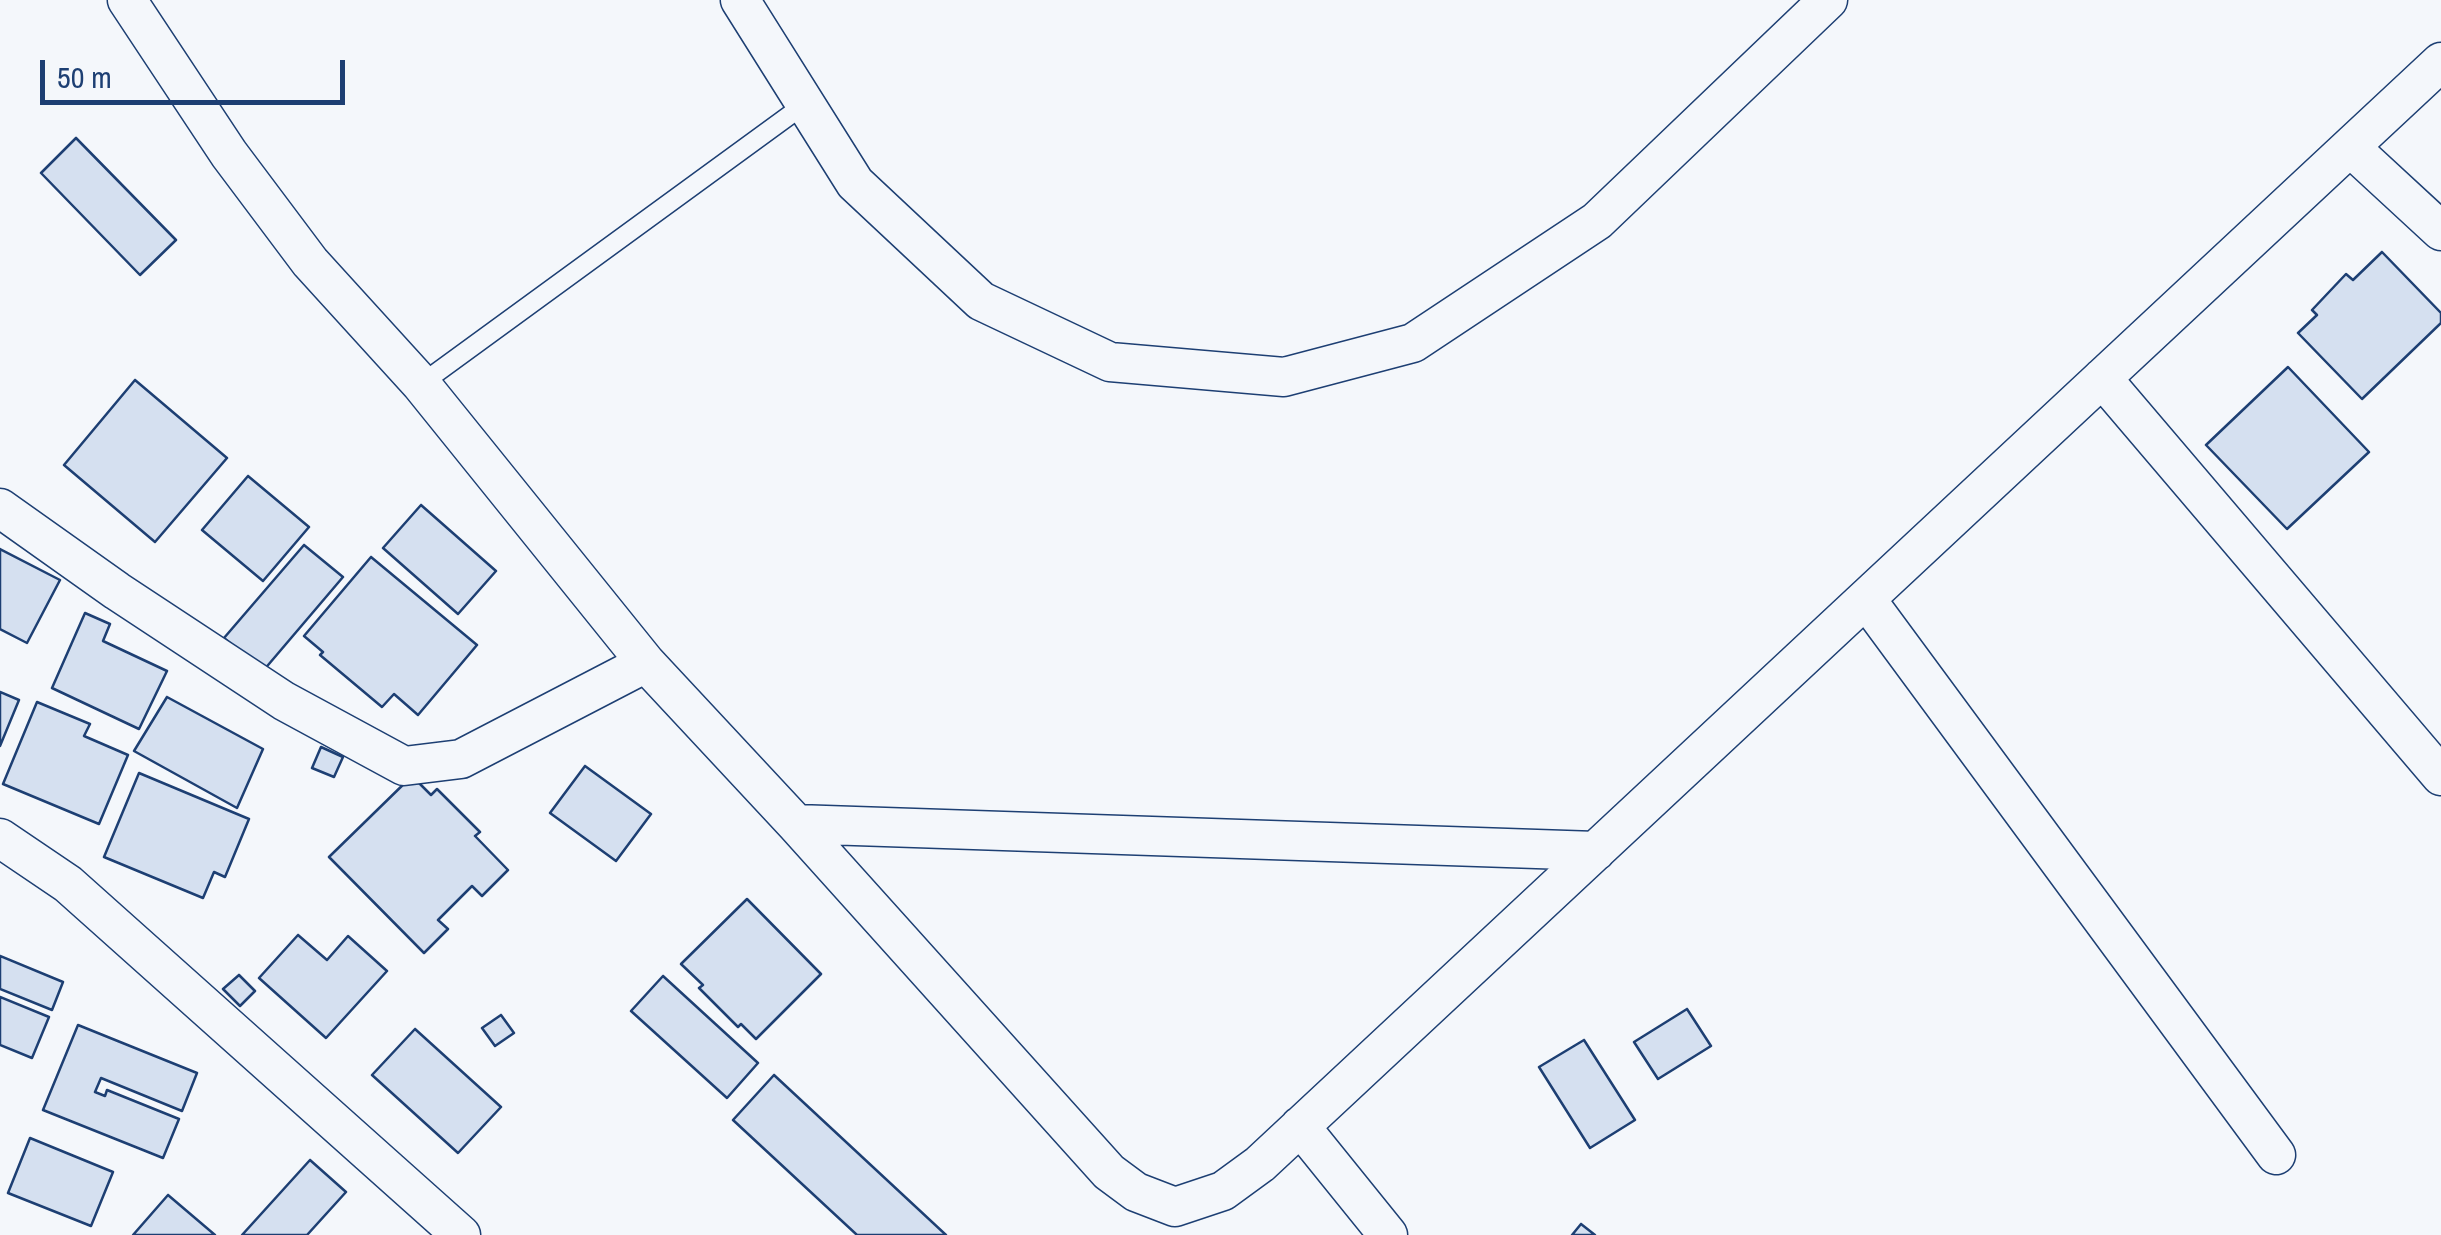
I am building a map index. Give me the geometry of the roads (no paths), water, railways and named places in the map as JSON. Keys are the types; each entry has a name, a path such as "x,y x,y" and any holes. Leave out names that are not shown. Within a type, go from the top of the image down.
{"street":[{"path":"127,0 228,154 298,247 421,384 646,663 1109,1172 1136,1192 1174,1207 1222,1191 1260,1164 2441,62"},
{"path":"740,0 854,183 981,301 1110,362 1284,377 1413,344 1597,222 1828,0"},
{"path":"2350,147 2441,230"},
{"path":"2102,378 2441,776"},
{"path":"0,508 284,701 404,766 461,759 646,663"},
{"path":"1866,599 2276,1155"},
{"path":"796,824 1596,851"},
{"path":"0,838 68,884 461,1235"},
{"path":"1300,1126 1388,1235"}],"lane":[{"path":"421,384 805,104"}]}
